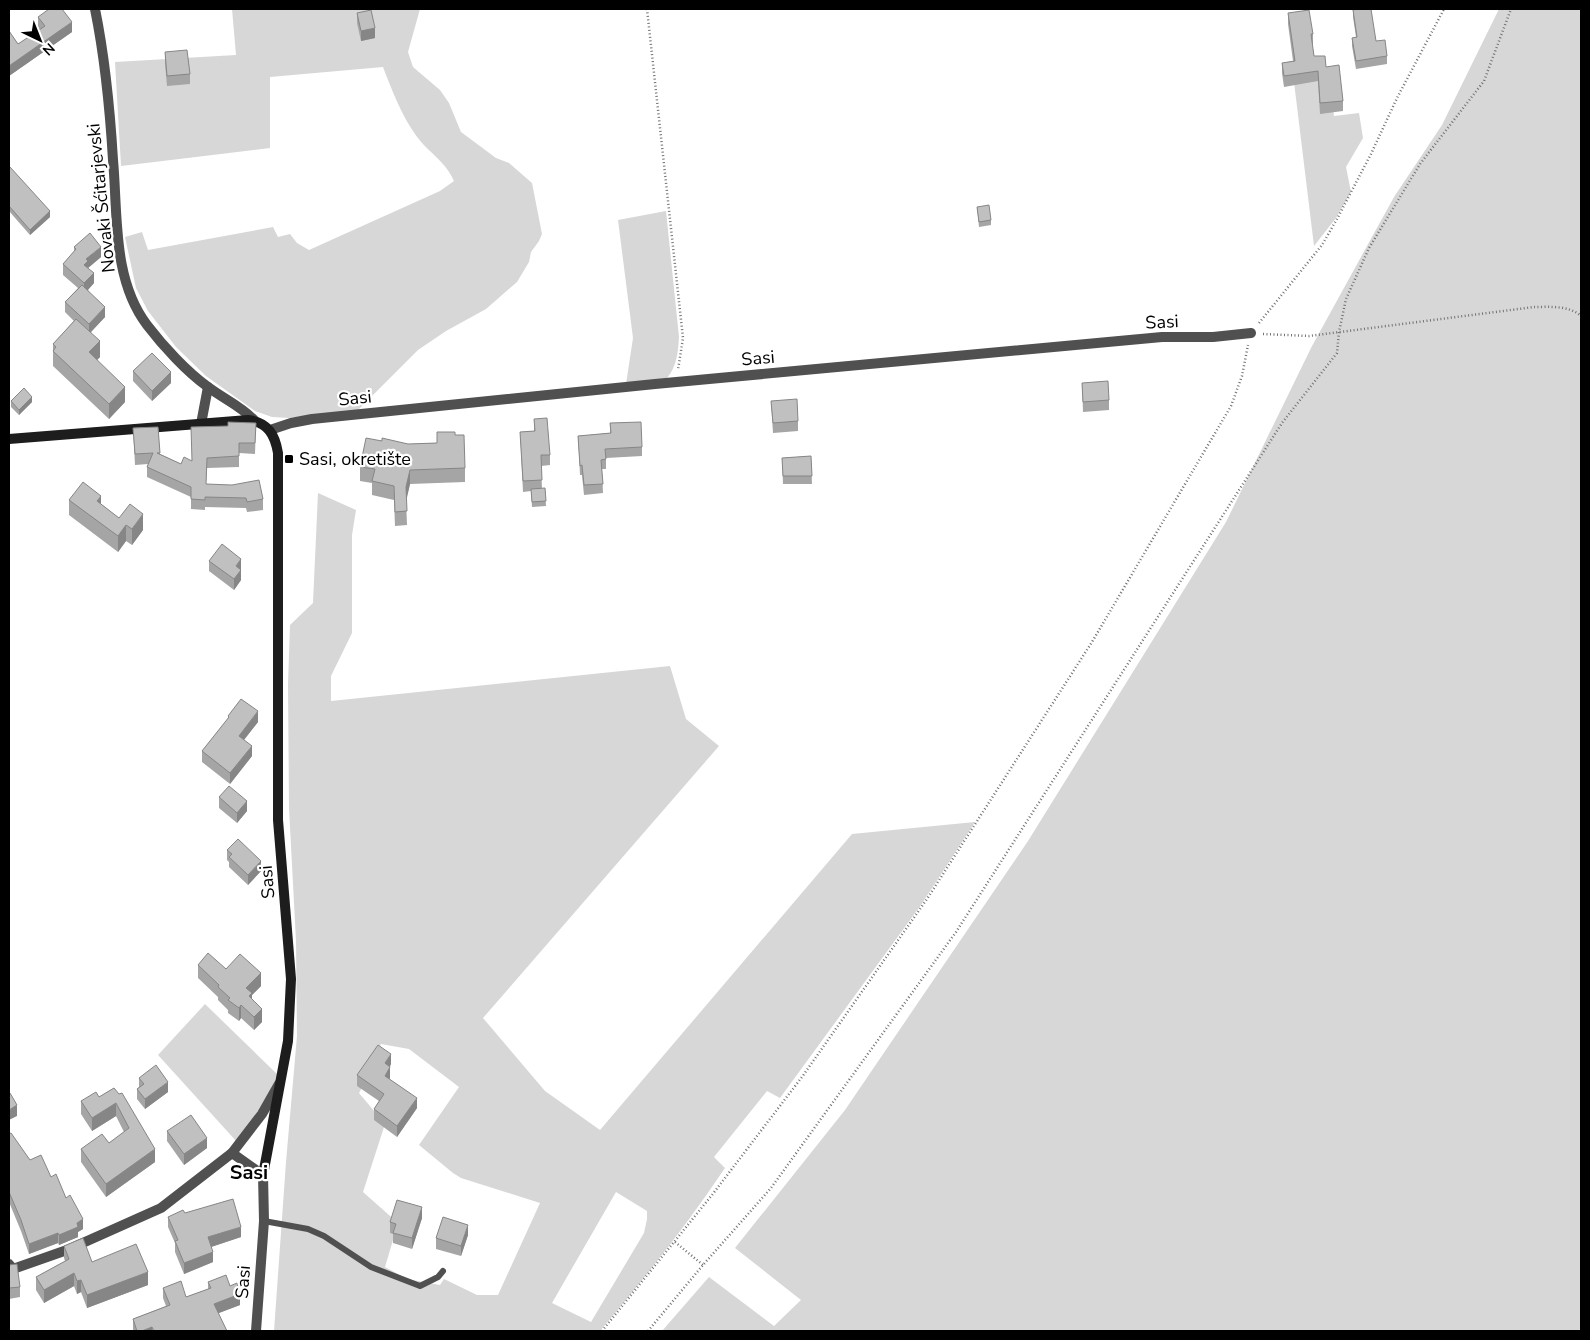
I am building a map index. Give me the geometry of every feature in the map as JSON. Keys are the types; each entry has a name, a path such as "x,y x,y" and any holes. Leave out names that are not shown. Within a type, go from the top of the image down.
{"main road":[{"path":"9,439 254,420 270,430"},
{"name":"Sasi","path":"263,1175 288,1041 291,979 278,820 278,453 276,442 270,430"}],"street":[{"name":"Novaki Šćitarjevski","path":"95,9 101,38 113,159 118,244 125,278 134,304 147,325 178,359 208,387 244,410 254,420"},
{"name":"Sasi","path":"270,430 312,419 672,383 1162,337 1213,337 1251,333"},
{"path":"201,424 208,387"},
{"path":"10,1267 75,1246 161,1208 232,1153 262,1114 281,1080"},
{"path":"232,1153 263,1175"},
{"name":"Sasi","path":"256,1331 264,1221 263,1175"}],"lane":[{"path":"264,1221 308,1229 324,1236 371,1267 420,1286 438,1277 443,1271"}],"path":[{"path":"647,9 683,338 678,370 672,383"},
{"path":"602,1331 675,1242 802,1077 927,899 1092,642 1231,406 1242,376 1251,333 1322,245 1337,220 1372,154 1397,98 1444,9"},
{"path":"648,1331 771,1188 956,932 1282,424 1337,353 1346,299 1369,248 1420,164 1484,81 1511,9"},
{"path":"1251,333 1310,336 1534,306 1562,308 1576,312 1581,316"},
{"path":"675,1242 703,1265"}],"shaded area":[{"path":"232,9 420,9 408,52 413,67 440,90 449,103 461,132 496,158 509,163 532,183 542,234 517,282 486,309 446,331 418,350 358,410 289,418 272,417 255,411 206,376 176,347 148,311 136,288 125,237 142,232 148,250 273,227 278,237 290,234 297,243 309,250 440,191 454,181 446,167 410,127 397,102 383,67 270,77 270,148 121,166 115,62 236,55"},
{"path":"1499,9 1581,9 1581,1331 662,1331 709,1277 774,1326 801,1300 735,1248 845,1110 1028,841 1226,522 1312,346 1394,197 1442,125"},
{"path":"1329,75 1334,116 1359,113 1363,138 1346,167 1351,192 1336,218 1314,246 1294,82"},
{"path":"666,211 679,337 676,359 673,369 667,378 626,384 633,338 618,220"},
{"path":"318,493 356,510 352,535 352,633 331,676 331,701 670,666 686,719 719,746 483,1018 545,1091 600,1130 852,834 975,822 921,905 780,1098 767,1091 714,1157 725,1168 665,1251 600,1331 274,1331 297,1036 296,941 289,808 288,684 290,625 313,603","holes":["381,1044 409,1049 459,1087 419,1145 461,1178 540,1203 498,1295 477,1295 444,1279 440,1285 407,1279 385,1267 398,1223 363,1192 385,1124 359,1093","616,1192 647,1211 647,1219 644,1233 591,1322 552,1303"]},
{"path":"205,1004 278,1075 272,1091 237,1142 158,1055"}],"building":[{"path":"49,9 62,9 72,22 9,66 9,31 18,44 45,26 38,17"},
{"path":"1371,9 1376,41 1385,40 1387,56 1356,61 1352,38 1357,37 1353,10"},
{"path":"371,10 375,28 361,31 357,13"},
{"path":"1309,10 1314,56 1325,56 1326,67 1339,65 1343,101 1320,103 1318,71 1284,76 1282,63 1295,61 1288,13"},
{"path":"187,50 190,74 167,76 165,52"},
{"path":"10,167 50,211 30,230 9,206"},
{"path":"989,205 991,220 979,222 977,207"},
{"path":"90,233 101,247 86,259 88,261 84,265 94,273 84,283 63,264 76,249 74,247"},
{"path":"82,285 105,307 89,324 65,302"},
{"path":"76,319 100,341 89,352 125,387 109,404 53,351 56,347 53,344"},
{"path":"152,353 171,372 152,391 133,371"},
{"path":"1108,381 1109,400 1083,402 1082,383"},
{"path":"24,388 32,397 19,410 11,401"},
{"path":"797,399 798,421 773,423 771,401"},
{"path":"547,418 550,455 541,455 542,480 523,481 520,432 535,431 534,419"},
{"path":"228,422 256,423 255,443 239,443 239,456 207,458 206,484 232,485 259,480 263,499 247,502 246,498 205,497 205,500 191,499 191,487 147,467 153,453 135,454 133,428 158,427 160,453 157,453 181,464 184,457 192,461 191,427 228,426"},
{"path":"641,422 642,447 605,449 606,459 601,460 603,484 584,485 582,465 580,466 578,436 611,433 610,423"},
{"path":"437,432 455,432 455,435 464,435 465,468 410,470 406,487 407,511 395,512 394,486 372,481 375,469 360,467 366,438 382,441 382,438 408,444 437,443"},
{"path":"811,456 812,476 783,476 782,458"},
{"path":"83,482 101,496 97,501 119,518 130,504 143,514 132,529 126,525 118,536 69,500"},
{"path":"545,488 546,501 532,502 531,489"},
{"path":"222,544 241,559 236,566 241,570 234,579 209,561"},
{"path":"241,699 258,711 239,736 252,746 230,773 202,751"},
{"path":"229,786 247,801 237,813 219,797"},
{"path":"238,839 261,861 248,875 229,857 232,854 227,850"},
{"path":"208,953 226,969 240,954 261,973 246,988 252,993 249,996 262,1009 254,1017 241,1005 239,1008 228,1000 230,998 218,987 219,985 198,965"},
{"path":"378,1045 391,1054 385,1063 390,1067 385,1076 417,1098 397,1126 374,1109 384,1094 357,1075"},
{"path":"156,1065 168,1082 145,1099 137,1089 144,1084 139,1078"},
{"path":"114,1088 119,1094 122,1093 155,1149 106,1184 81,1149 102,1134 109,1143 129,1128 116,1103 92,1118 81,1101 96,1092 99,1097"},
{"path":"9,1094 17,1105 9,1110"},
{"path":"191,1115 207,1138 184,1154 167,1131"},
{"path":"11,1133 30,1160 41,1155 51,1177 56,1174 66,1198 70,1195 83,1219 77,1223 78,1227 29,1244 9,1192 9,1134"},
{"path":"233,1199 241,1227 208,1237 213,1252 184,1263 175,1241 178,1240 168,1217 183,1210 185,1213"},
{"path":"397,1200 422,1207 412,1238 393,1233 396,1224 390,1222"},
{"path":"443,1217 468,1225 461,1246 436,1238"},
{"path":"83,1238 92,1262 136,1244 148,1272 87,1295 81,1280 77,1281 74,1273 44,1290 36,1277 69,1259 64,1246"},
{"path":"17,1264 20,1287 9,1288 9,1265"},
{"path":"226,1275 230,1286 237,1283 240,1294 214,1304 227,1331 154,1331 152,1327 137,1331 133,1319 170,1305 163,1288 181,1281 186,1297 211,1288 208,1282"}],"place":[{"name":"Sasi, okretište","path":"289,459"}],"district":[{"name":"Sasi","path":"249,1172"}]}
